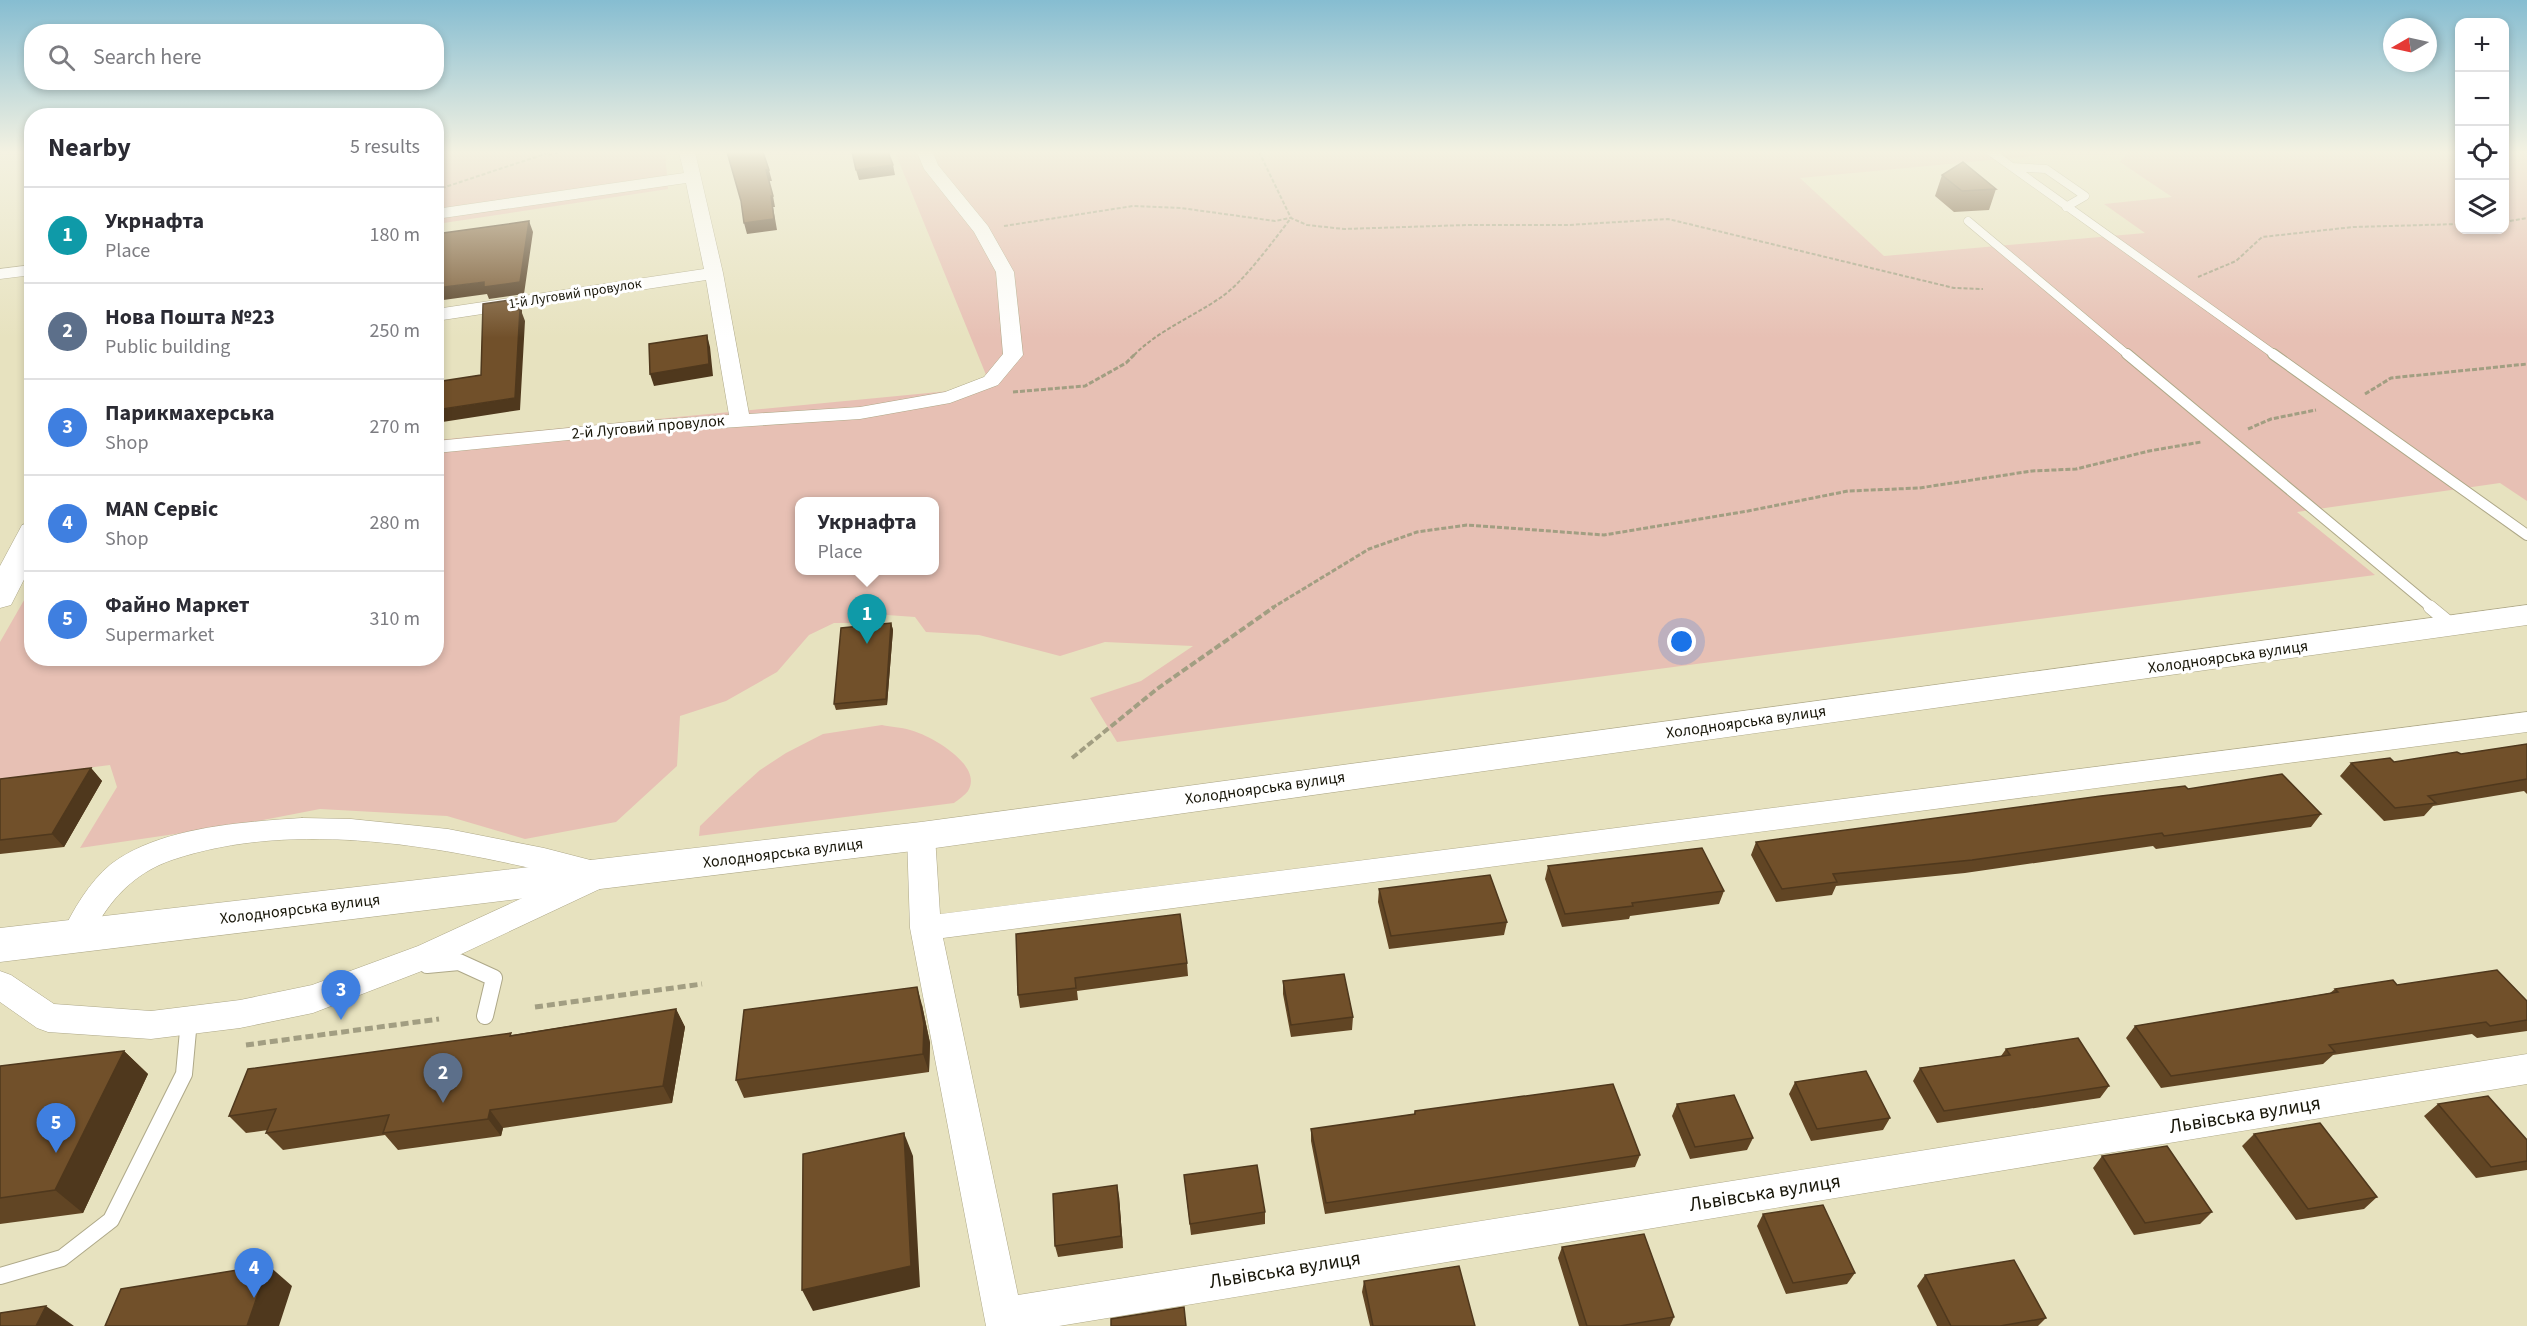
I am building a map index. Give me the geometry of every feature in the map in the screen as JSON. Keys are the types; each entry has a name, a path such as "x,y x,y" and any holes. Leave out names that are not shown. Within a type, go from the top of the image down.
{"main road":[{"path":"0,598 24,548"},
{"name":"Холодноярська вулиця","path":"0,945 921,836 2527,615"}],"street":[{"path":"700,214 714,273 740,420"},
{"name":"2-й Луговий провулок","path":"444,446 740,420 860,413 950,397 991,381 1013,355 1005,272 982,230 969,214"},
{"path":"0,274 24,271"},
{"name":"1-й Луговий провулок","path":"444,314 714,273"},
{"path":"925,928 2527,722"},
{"path":"76,935 94,903 122,873 167,849 233,834 292,828 351,829 490,846 604,874"},
{"path":"921,836 925,928 1004,1321"},
{"path":"0,985 48,1018 151,1025 240,1014 313,999 429,955 604,874"},
{"name":"Львівська вулиця","path":"1004,1321 2527,1070"}],"lane":[{"path":"2076,214 2527,535"},
{"path":"1968,221 2453,626"},
{"path":"395,968 459,962 494,978 485,1016"},
{"path":"0,1276 62,1258 111,1220 184,1074 189,1020"}],"path":[{"path":"982,230 1083,214"},
{"path":"1224,214 1275,221 1291,218 1307,225 1344,230 1467,225 1568,225 1668,219 1954,288 1983,289"},
{"path":"1289,214 1291,218"},
{"path":"1009,392 1085,386 1126,363 1148,341 1222,297 1258,259 1291,218"},
{"path":"2509,221 2527,218"},
{"path":"2180,288 2205,272 2236,261 2262,237 2353,227 2455,224"},
{"path":"1072,758 1157,689 1285,599 1369,549 1418,532 1467,525 1604,535 1748,512 1848,491 1919,488 2032,471 2076,469 2149,451 2228,438 2271,419 2343,405 2355,401 2391,378 2527,364"},
{"path":"535,1007 702,984"},
{"path":"243,1046 439,1019"}],"shaded area":[{"path":"444,214 504,214 444,223"},
{"path":"920,214 1839,214 1884,256 2145,233 2118,214 2455,214 2455,234 2509,234 2509,214 2527,214 2527,501 2500,483 2297,512 2375,575 1117,742 1090,698 1141,681 1193,646 1105,642 1060,656 979,635 926,632 915,617 887,615 860,623 834,623 809,635 777,672 726,701 680,716 677,766 616,822 525,839 447,816 320,809 243,824 80,848 117,787 110,765 0,779 0,642 24,600 24,666 444,666 444,439 991,387"},
{"path":"882,725 919,733 952,753 969,771 971,781 968,791 954,803 699,836 700,826 730,797 760,770 786,753 823,734"}],"building":[{"path":"743,214 773,214 774,219 744,223"},
{"path":"529,221 520,282 484,287 484,282 444,287 444,233"},
{"path":"517,299 516,310 520,309 515,398 444,409 444,381 481,375 483,304"},
{"path":"707,335 709,364 650,374 649,344"},
{"path":"891,623 886,699 834,704 841,628"},
{"path":"2527,744 2527,779 2428,796 2436,803 2395,808 2351,763 2390,758 2394,762"},
{"path":"91,768 52,834 0,840 0,779"},
{"path":"2282,774 2321,814 2164,836 2162,833 1972,860 1833,874 1837,882 1782,889 1756,842 2101,796 2185,786 2188,789"},
{"path":"1702,848 1724,891 1632,903 1633,906 1565,914 1548,866"},
{"path":"1490,875 1507,922 1391,936 1379,889"},
{"path":"1180,914 1187,963 1075,978 1076,988 1018,995 1016,934"},
{"path":"2497,970 2527,1001 2527,1020 2490,1026 2486,1022 2329,1045 2335,1052 2171,1076 2135,1026 2338,992 2335,989 2393,980 2397,985"},
{"path":"1344,974 1353,1017 1291,1025 1283,981"},
{"path":"917,987 924,1024 923,1054 736,1080 744,1010"},
{"path":"676,1009 663,1086 490,1110 488,1119 383,1133 389,1115 266,1133 276,1109 229,1116 248,1069 511,1033 510,1036"},
{"path":"2078,1038 2109,1086 1944,1111 1920,1068 2010,1055 2006,1049"},
{"path":"124,1051 55,1190 0,1198 0,1066"},
{"path":"1866,1071 1890,1118 1817,1129 1795,1082"},
{"path":"1613,1084 1640,1155 1326,1203 1311,1129 1415,1114 1415,1111"},
{"path":"1734,1095 1753,1138 1695,1147 1677,1104"},
{"path":"2488,1096 2527,1140 2527,1161 2491,1167 2438,1104"},
{"path":"2320,1123 2377,1197 2308,1209 2254,1134"},
{"path":"904,1133 911,1266 802,1290 803,1154"},
{"path":"2167,1146 2212,1212 2145,1223 2102,1156"},
{"path":"1257,1165 1265,1212 1190,1224 1184,1175"},
{"path":"1117,1185 1121,1236 1055,1246 1053,1194"},
{"path":"1823,1205 1855,1273 1793,1283 1763,1214"},
{"path":"1644,1234 1674,1317 1620,1326 1587,1326 1562,1247"},
{"path":"2014,1260 2046,1318 2000,1326 1951,1326 1925,1275"},
{"path":"268,1265 247,1326 105,1326 121,1289"},
{"path":"1459,1266 1475,1326 1373,1326 1364,1281"},
{"path":"46,1306 36,1326 0,1326 0,1313"},
{"path":"1184,1307 1186,1326 1111,1326 1111,1319"}],"place":[{"name":"Укрнафта","path":"867,644"},
{"name":"Парикмахерська","path":"341,1020"},
{"name":"Нова Пошта №23","path":"443,1103"},
{"name":"Файно Маркет","path":"56,1153"},
{"name":"MAN Сервіс","path":"254,1298"}]}
